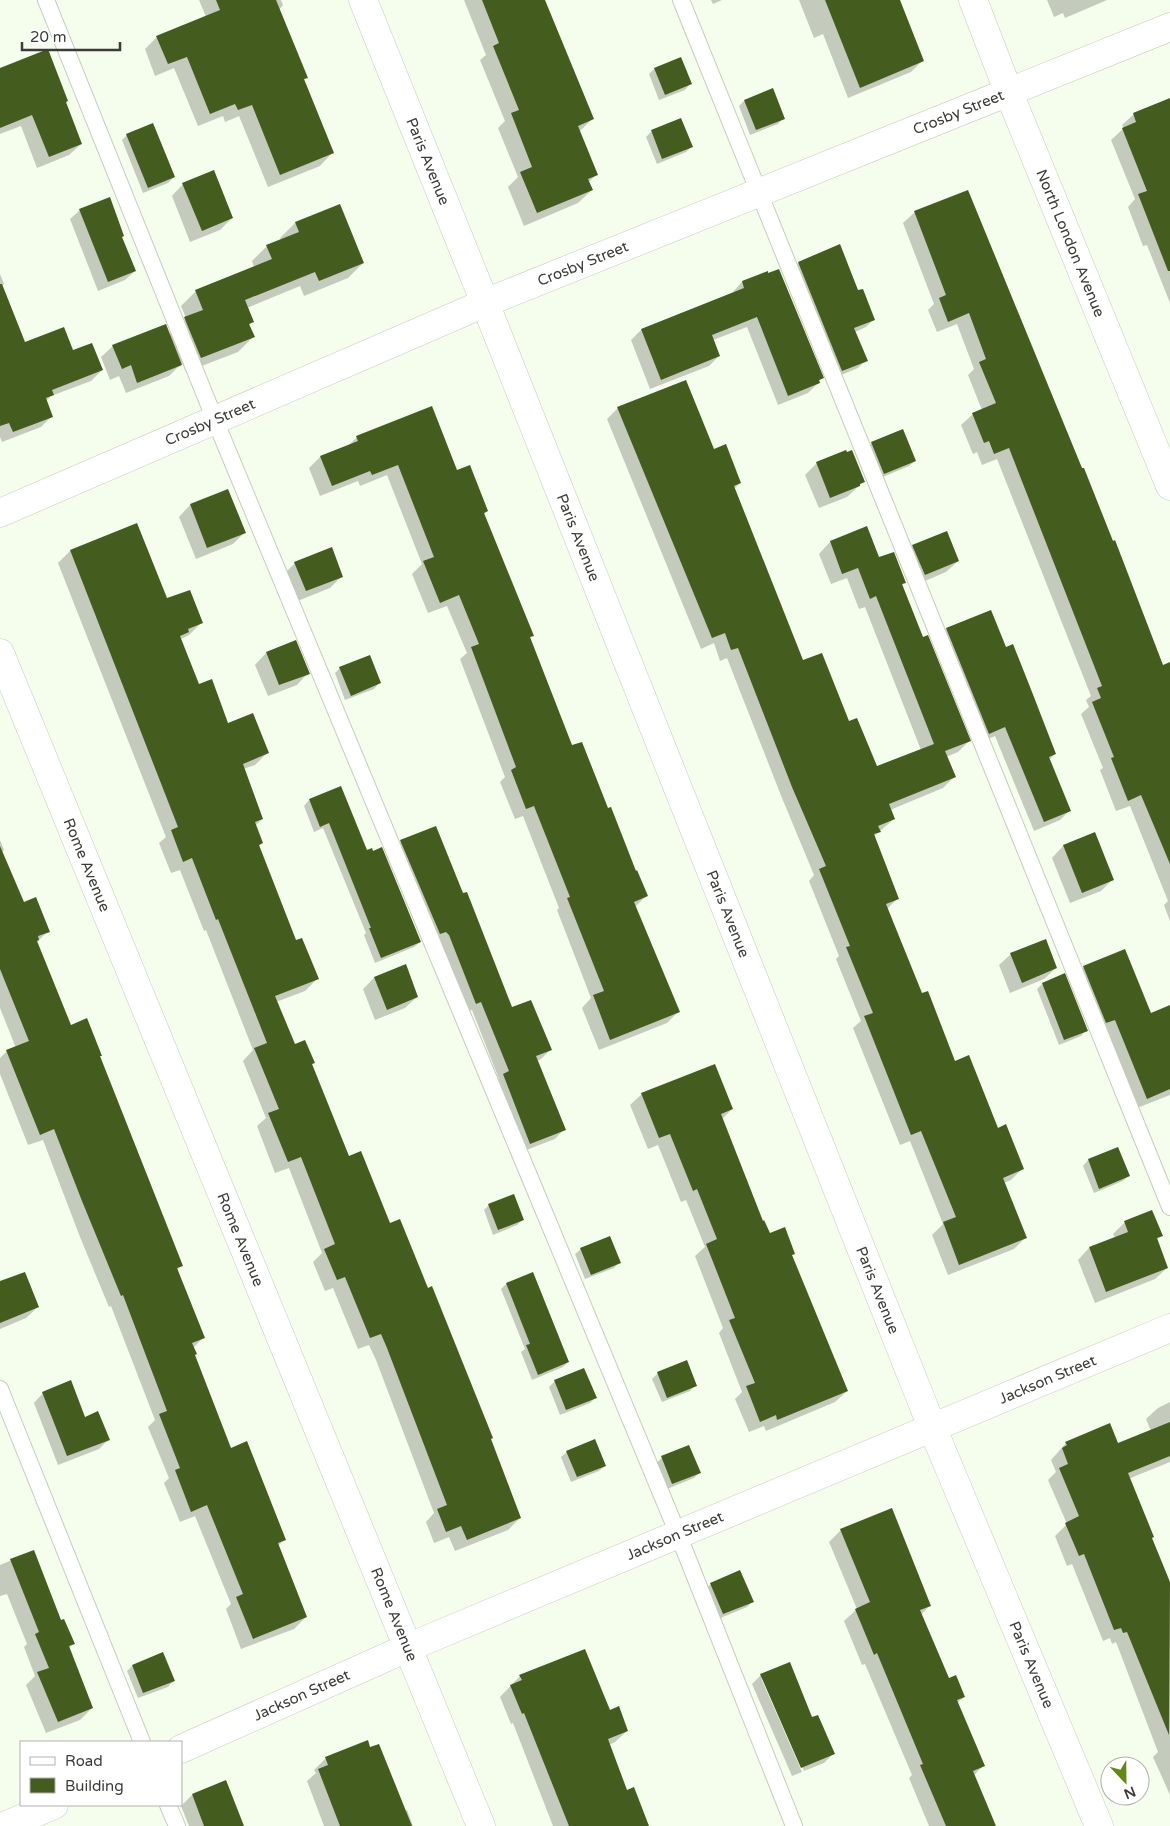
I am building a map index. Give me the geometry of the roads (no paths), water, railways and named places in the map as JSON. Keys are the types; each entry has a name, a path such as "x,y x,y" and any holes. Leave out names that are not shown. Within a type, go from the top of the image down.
{"street":[{"name":"Paris Avenue","path":"363,0 932,1427 1099,1826"},
{"name":"North London Avenue","path":"973,0 1009,93 1170,486"},
{"name":"Crosby Street","path":"0,513 485,303 1170,27"},
{"name":"Rome Avenue","path":"0,653 481,1826"},
{"name":"Jackson Street","path":"182,1749 407,1648 1170,1328"},
{"path":"4,1826 52,1806"}],"lane":[{"path":"46,0 215,420 678,1534 794,1826"},
{"path":"681,0 1170,1207"},
{"path":"0,1389 142,1741"},
{"path":"168,1806 177,1826"}]}
